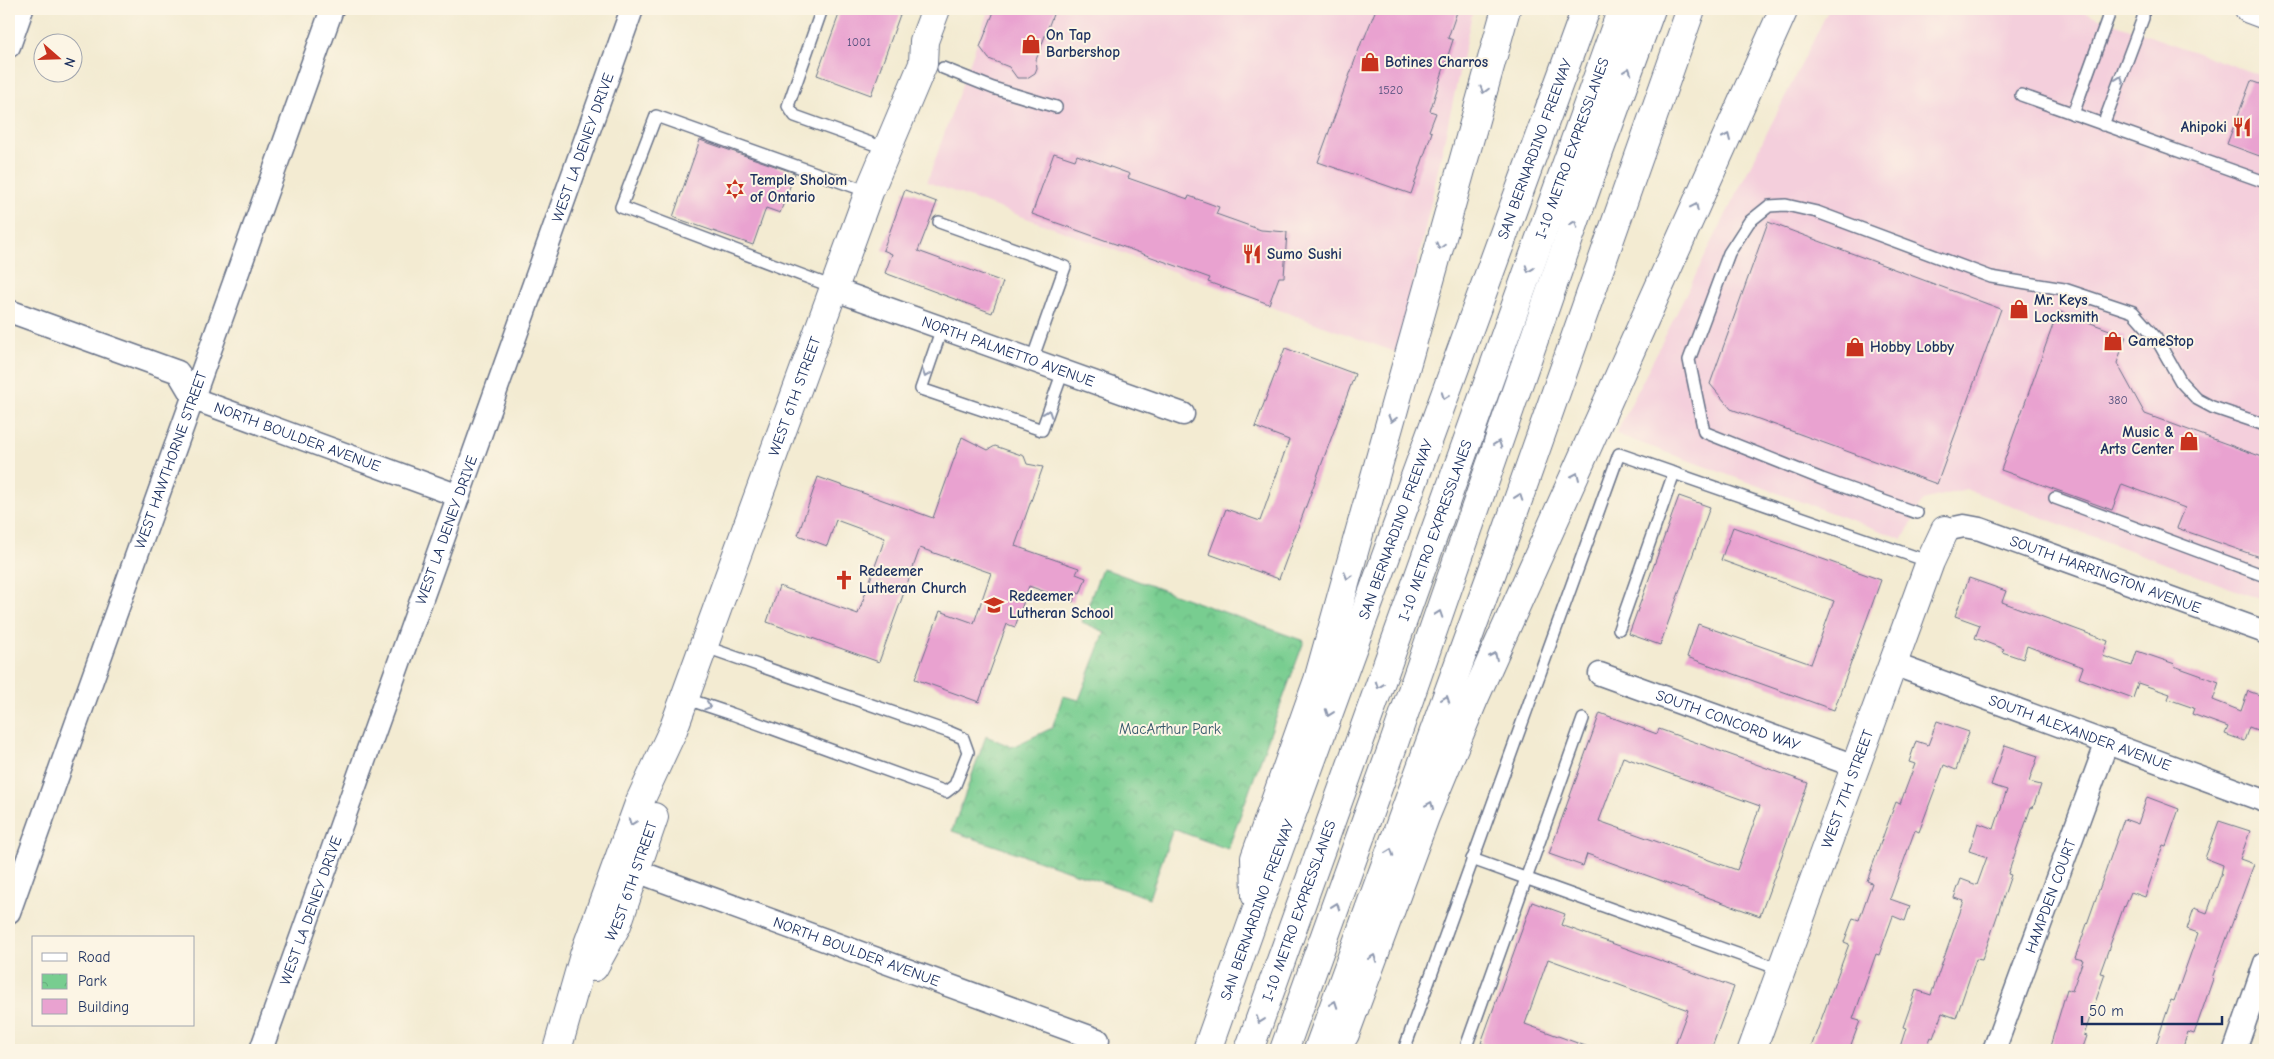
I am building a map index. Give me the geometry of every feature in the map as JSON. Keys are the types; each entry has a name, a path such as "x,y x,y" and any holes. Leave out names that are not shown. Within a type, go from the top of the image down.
{"main road":[{"name":"WEST 6TH STREET","path":"933,66 924,41 936,9"},
{"name":"WEST 6TH STREET","path":"557,1050 565,1024 617,924 626,867 657,808 673,730 684,698 869,192 887,149 933,66 953,9"},
{"path":"1256,912 1255,858 1318,680 1506,9"},
{"name":"SAN BERNARDINO FREEWAY","path":"1208,1050 1256,912 1586,9"},
{"name":"I-10 METRO EXPRESSLANES","path":"1249,1050 1622,9"},
{"name":"I-10 METRO EXPRESSLANES","path":"1284,1050 1394,743 1599,152 1651,9"},
{"path":"1318,1050 1506,534 1691,9"},
{"path":"1334,1050 1345,1034 1425,817 1474,699 1784,9"},
{"path":"2249,9 2265,15"},
{"path":"1392,650 1534,153"},
{"name":"WEST 7TH STREET","path":"1752,1050 1930,562 1944,530"},
{"path":"1394,743 1506,534"}],"street":[{"path":"9,46 22,9"},
{"name":"WEST HAWTHORNE STREET","path":"9,912 332,9"},
{"name":"WEST LA DENEY DRIVE","path":"261,1050 632,9"},
{"name":"NORTH PALMETTO AVENUE","path":"833,288 1183,414"},
{"name":"NORTH BOULDER AVENUE","path":"9,311 178,372 194,399 459,496"},
{"name":"SOUTH HARRINGTON AVENUE","path":"1944,530 1964,526 1980,529 2265,632"},
{"name":"SOUTH ALEXANDER AVENUE","path":"1894,664 2265,800"},
{"name":"SOUTH CONCORD WAY","path":"1600,674 1855,766"},
{"name":"HAMPDEN COURT","path":"1994,1050 2107,742"},
{"name":"NORTH BOULDER AVENUE","path":"626,867 1098,1040"},
{"path":"2235,1050 2265,963"}],"lane":[{"path":"822,9 788,106 795,116 887,149"},
{"path":"2072,114 2111,9"},
{"path":"2103,125 2143,18 2143,9"},
{"path":"933,66 993,88 1056,107"},
{"path":"2021,95 2265,182"},
{"path":"833,288 621,207 656,116 869,192"},
{"path":"1917,513 1822,479 1704,432 1689,360 1729,253 1749,222 1769,206 1786,205 1817,212 1991,277 2064,289 2133,312 2156,338 2181,382 2197,399 2212,407 2265,425"},
{"path":"939,222 1065,267 1032,360"},
{"path":"942,328 921,388 1042,430 1063,371"},
{"path":"1404,1050 1619,454 1930,562"},
{"path":"1619,629 1674,473"},
{"path":"2055,498 2265,576"},
{"path":"684,698 946,792 955,785 968,752 963,738 949,732 703,646"},
{"path":"1467,1044 1583,719"},
{"path":"1472,860 1782,970"}],"shaded area":[{"path":"989,9 1473,9 1398,353 927,182"},
{"path":"1829,9 2074,9 2265,77 2265,601 1966,489 1923,500 1903,539 1616,434"}],"green space":[{"name":"MacArthur Park","path":"1102,568 1304,641 1228,849 1173,829 1149,898 952,831 986,736 1012,747 1052,728 1063,696 1079,700 1105,632 1082,622"}],"building":[{"path":"841,9 902,9 871,95 817,75"},
{"path":"995,9 1055,9 1036,60 1037,68 1035,73 1027,78 1017,78 1009,67 989,59 980,47"},
{"path":"1376,9 1458,9 1448,38 1453,40 1430,111 1436,113 1429,131 1432,132 1411,194 1318,162 1363,38"},
{"path":"2251,81 2265,86 2265,158 2227,144"},
{"name":"Temple Sholom of Ontario","path":"700,140 795,173 780,213 766,208 753,245 673,217"},
{"path":"1054,153 1075,160 1077,155 1130,174 1128,178 1188,199 1189,196 1219,207 1216,214 1261,230 1287,232 1284,277 1279,277 1269,304 1208,282 1210,278 1032,214"},
{"path":"905,190 937,202 918,251 1003,282 992,313 885,273 892,254 883,250"},
{"name":"Hobby Lobby","path":"1768,222 2001,309 1937,484 1731,409 1710,384"},
{"path":"2058,311 2126,336 2117,363 2145,414 2265,458 2265,559 2177,528 2185,508 2122,484 2112,510 2001,470"},
{"path":"1285,348 1355,374 1279,579 1209,554 1226,509 1260,521 1289,440 1255,427"},
{"path":"962,437 988,450 995,446 1024,456 1027,464 1043,467 1015,546 1079,568 1076,574 1086,578 1080,594 1076,592 1073,602 1029,586 1015,627 1007,624 979,702 915,679 940,611 974,623 991,573 920,548 879,662 767,622 779,586 858,614 885,538 836,520 827,546 798,535 818,477 933,518"},
{"path":"1679,496 1710,507 1660,645 1629,634"},
{"path":"1733,527 1881,580 1834,710 1687,657 1698,624 1811,664 1834,601 1721,560"},
{"path":"1969,578 2006,591 2002,602 2108,641 2103,656 2132,666 2137,651 2175,664 2174,666 2219,682 2213,700 2241,711 2248,691 2265,697 2265,733 2249,727 2244,741 2225,734 2228,727 2192,714 2194,708 2168,699 2170,694 2138,683 2133,698 2079,678 2083,667 2027,646 2023,659 2002,652 2004,649 1975,638 1980,625 1955,616"},
{"path":"1600,713 1657,734 1659,729 1808,783 1760,916 1587,854 1583,866 1549,854","holes":["1623,757 1760,806 1737,870 1599,821"]},
{"path":"1937,721 1969,732 1956,770 1944,765 1919,832 1915,830 1890,899 1910,906 1905,921 1893,916 1879,955 1876,954 1853,1019 1860,1021 1849,1050 1810,1050 1849,944 1844,942 1853,918 1859,920 1872,883 1867,881 1886,828 1896,802 1900,804 1915,764 1909,762 1916,741 1928,745"},
{"path":"2005,745 2038,756 2029,782 2041,785 2033,808 2031,807 2008,874 2011,875 1982,960 1976,959 1956,1018 1942,1013 1933,1038 1931,1037 1926,1050 1899,1050 1906,1028 1903,1027 1916,990 1931,995 1964,901 1954,898 1961,879 1977,885 1987,857 1969,851 1978,823 1994,829 2007,790 1991,785"},
{"path":"2147,797 2179,809 2166,846 2163,845 2145,897 2131,892 2124,906 2100,973 2105,974 2084,1035 2087,1036 2082,1050 2049,1050 2067,989 2072,991 2083,960 2075,958 2124,819 2138,824"},
{"path":"2219,821 2250,831 2240,859 2254,864 2212,978 2194,1034 2188,1032 2182,1050 2154,1050 2171,1000 2174,1001 2198,933 2187,929 2194,908 2207,913 2221,875 2223,865 2205,858"},
{"path":"1532,902 1565,914 1561,925 1734,987 1711,1050 1673,1050 1688,1010 1548,959 1525,1024 1591,1048 1591,1050 1500,1050 1481,1043"}],"place":[{"name":"On Tap Barbershop","path":"1031,44"},
{"name":"Botines Charros","path":"1370,62"},
{"name":"Ahipoki","path":"2242,127"},
{"name":"Temple Sholom of Ontario","path":"735,189"},
{"name":"Sumo Sushi","path":"1252,254"},
{"name":"Mr. Keys Locksmith","path":"2019,309"},
{"name":"GameStop","path":"2113,341"},
{"name":"Hobby Lobby","path":"1855,347"},
{"name":"Music & Arts Center","path":"2189,441"},
{"name":"Redeemer Lutheran Church","path":"844,580"},
{"name":"Redeemer Lutheran School","path":"994,605"}]}
